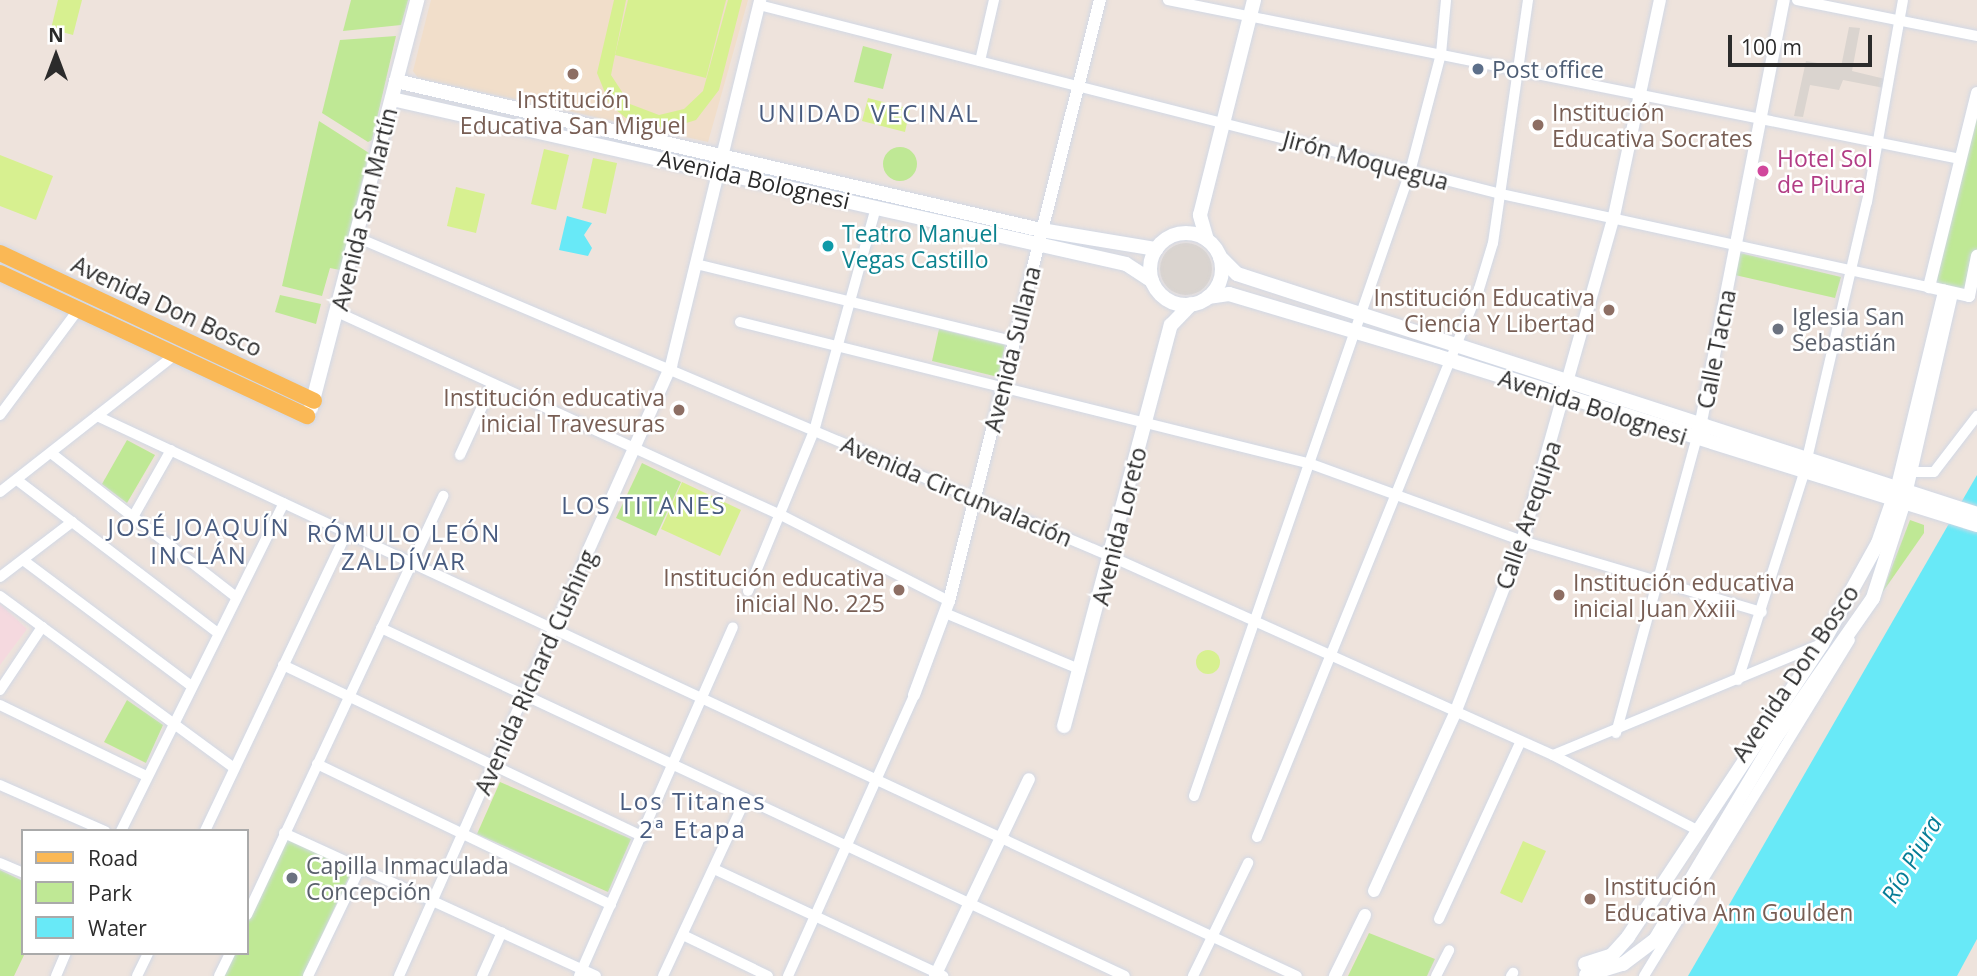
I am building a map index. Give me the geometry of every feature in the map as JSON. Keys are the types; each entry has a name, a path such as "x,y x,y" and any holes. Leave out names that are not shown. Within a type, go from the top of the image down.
{"main road":[{"name":"Avenida San Martín","path":"310,409 417,0"},
{"path":"1171,325 1161,295 1152,281 1156,249 1181,234 1199,215 1254,0"},
{"name":"Avenida Bolognesi","path":"397,81 723,154 1040,237 1126,264 1152,281"},
{"name":"Avenida Bolognesi","path":"392,99 876,207 1040,237 1156,249"},
{"path":"1161,295 1191,304 1208,297 1220,279 1220,257 1207,240 1199,215"},
{"path":"1181,234 1207,240"},
{"name":"Avenida Don Bosco","path":"0,253 310,409"},
{"name":"Avenida Bolognesi","path":"1220,257 1237,274 1702,421 1807,457 1977,525"},
{"name":"Avenida Don Bosco","path":"0,273 175,355 310,409"},
{"name":"Avenida Bolognesi","path":"1208,297 1229,295 1356,332 1803,476 1900,495"},
{"name":"Avenida Loreto","path":"1064,726 1112,557 1171,325 1191,304"},
{"name":"Avenida Don Bosco","path":"1586,972 1623,964 1655,940 1776,737 1864,612 1883,577 1900,495"},
{"name":"Avenida Don Bosco","path":"1586,972 1618,949 1822,644 1878,543 1900,495"},
{"name":"Avenida Bolognesi","path":"1927,504 1977,514"}],"street":[{"path":"980,61 994,0"},
{"name":"Avenida Sullana","path":"915,695 947,607 1016,342 1100,0"},
{"path":"1168,0 1249,19 1441,54 1960,159"},
{"path":"1194,796 1410,172 1441,54 1446,0"},
{"path":"1257,837 1458,344 1493,243 1520,72 1528,0"},
{"name":"Calle Arequipa","path":"1374,891 1455,713 1522,541 1567,399 1614,216 1660,0"},
{"name":"Calle Tacna","path":"1616,733 1660,582 1702,421 1784,0"},
{"path":"1797,0 1977,36"},
{"path":"1738,680 1762,612 1803,476 1852,271 1903,0"},
{"name":"Jirón Moquegua","path":"760,3 1410,172 1973,297"},
{"name":"Avenida Richard Cushing","path":"399,976 671,366 760,3"},
{"path":"1928,287 1977,93"},
{"path":"748,591 814,431 842,346 876,207"},
{"name":"Avenida Circunvalación","path":"356,237 671,366 814,431 1112,557 1520,743 1553,755 1697,830"},
{"path":"1973,297 1977,256"},
{"path":"696,264 1016,342"},
{"name":"Avenida Don Bosco","path":"1900,495 1912,472 1948,292"},
{"name":"Avenida Don Bosco","path":"1900,495 1948,292"},
{"path":"0,415 78,310"},
{"path":"337,312 633,452 780,515 947,607 1081,670"},
{"path":"740,322 1146,420 1311,464 1522,541 1762,612"},
{"path":"0,492 175,355"},
{"path":"460,455 492,385"},
{"path":"97,416 1214,933 1297,976"},
{"path":"1912,472 1934,472 1977,416"},
{"path":"134,517 171,450"},
{"path":"51,453 236,597"},
{"path":"17,480 215,631"},
{"path":"250,900 443,496"},
{"path":"122,829 215,631 236,597 284,503"},
{"path":"0,577 72,522"},
{"path":"206,829 347,532"},
{"path":"23,560 189,684"},
{"path":"0,596 234,768"},
{"path":"1644,976 1864,612"},
{"path":"581,973 676,766 733,626"},
{"path":"0,690 41,627"},
{"path":"381,628 1125,976"},
{"path":"1553,755 1616,733 1822,644"},
{"path":"283,665 643,837"},
{"path":"788,976 915,695"},
{"path":"0,705 146,776"},
{"path":"1438,919 1520,743"},
{"path":"317,764 611,905"},
{"path":"714,869 938,975 1030,779"},
{"path":"0,785 100,829"},
{"path":"663,976 685,936 746,798"},
{"path":"284,833 502,932 581,973 596,976"},
{"path":"0,863 21,872"},
{"path":"1192,976 1248,863"},
{"path":"308,976 361,866"},
{"path":"1335,976 1365,915"},
{"path":"482,976 502,932"},
{"path":"685,936 768,976"},
{"path":"1436,976 1449,950"},
{"path":"56,976 65,955"},
{"path":"137,976 147,955"},
{"path":"219,976 229,955"}],"shaded area":[{"name":"Institución Educativa San Miguel","path":"431,0 748,0 708,142 418,78 413,71"},
{"path":"1849,27 1860,28 1852,71 1885,79 1884,88 1843,80 1839,90 1810,85 1803,117 1794,116 1806,61 1841,67"},
{"path":"1186,243 1205,250 1212,269 1205,288 1186,295 1167,288 1160,269 1167,250"},
{"path":"0,604 27,629 0,665"}],"green space":[{"path":"58,0 82,0 73,35 51,29"},
{"path":"351,0 408,0 401,25 343,31"},
{"path":"614,0 626,0 611,75 630,104 659,115 684,109 703,91 728,0 742,0 719,90 696,120 667,129 626,118 610,105 597,73"},
{"path":"628,0 726,0 706,78 615,55"},
{"path":"396,36 372,140 368,142 322,113 340,40"},
{"path":"863,46 892,54 883,89 854,82"},
{"path":"1977,93 1977,256 1969,296 1929,287"},
{"path":"868,98 910,109 905,132 862,121"},
{"path":"319,121 369,153 340,270 330,268 322,296 282,286"},
{"path":"900,147 912,152 917,164 912,176 900,181 888,176 883,164 888,152"},
{"path":"544,149 569,155 556,210 531,204"},
{"path":"0,155 53,176 36,220 0,206"},
{"path":"593,158 617,163 606,214 582,208"},
{"path":"456,187 485,194 476,233 447,226"},
{"path":"1740,253 1841,277 1835,298 1735,275"},
{"path":"280,295 321,304 316,324 275,312"},
{"path":"939,329 1005,345 998,377 932,361"},
{"path":"127,440 155,455 127,503 102,484"},
{"path":"642,463 681,482 656,536 616,518"},
{"path":"682,482 741,510 720,556 661,529"},
{"path":"1910,520 1924,525 1924,533 1882,593"},
{"path":"1208,650 1219,657 1220,662 1213,673 1208,674 1197,667 1196,662 1203,651"},
{"path":"127,700 163,725 146,763 104,742"},
{"path":"500,782 631,839 608,892 477,834"},
{"path":"288,837 353,868 303,976 223,976 233,955 248,955 248,923"},
{"path":"1523,841 1546,851 1522,903 1500,893"},
{"path":"0,870 21,880 21,955 24,955 14,976 0,976"},
{"path":"1369,933 1435,959 1427,976 1348,976"}],"water":[{"path":"567,216 592,223 584,235 592,248 588,256 559,250"},
{"name":"Río Piura","path":"1977,475 1977,939 1957,976 1688,976"}],"place":[{"name":"Post office","path":"1478,69"},
{"name":"Institución Educativa San Miguel","path":"573,74"},
{"name":"Institución Educativa Socrates","path":"1538,125"},
{"name":"Hotel Sol de Piura","path":"1763,171"},
{"name":"Teatro Manuel Vegas Castillo","path":"828,246"},
{"name":"Institución Educativa Ciencia Y Libertad","path":"1609,310"},
{"name":"Iglesia San Sebastián","path":"1778,329"},
{"name":"Institución educativa inicial Travesuras","path":"679,410"},
{"name":"Institución educativa inicial No. 225","path":"899,590"},
{"name":"Institución educativa inicial Juan Xxiii","path":"1559,595"},
{"name":"Capilla Inmaculada Concepción","path":"292,878"},
{"name":"Institución Educativa Ann Goulden","path":"1590,899"}],"district":[{"name":"UNIDAD VECINAL","path":"869,113"},
{"name":"LOS TITANES","path":"644,505"},
{"name":"JOSÉ JOAQUÍN INCLÁN","path":"199,541"},
{"name":"RÓMULO LEÓN ZALDÍVAR","path":"404,547"},
{"name":"Los Titanes 2ª Etapa","path":"693,815"}]}
